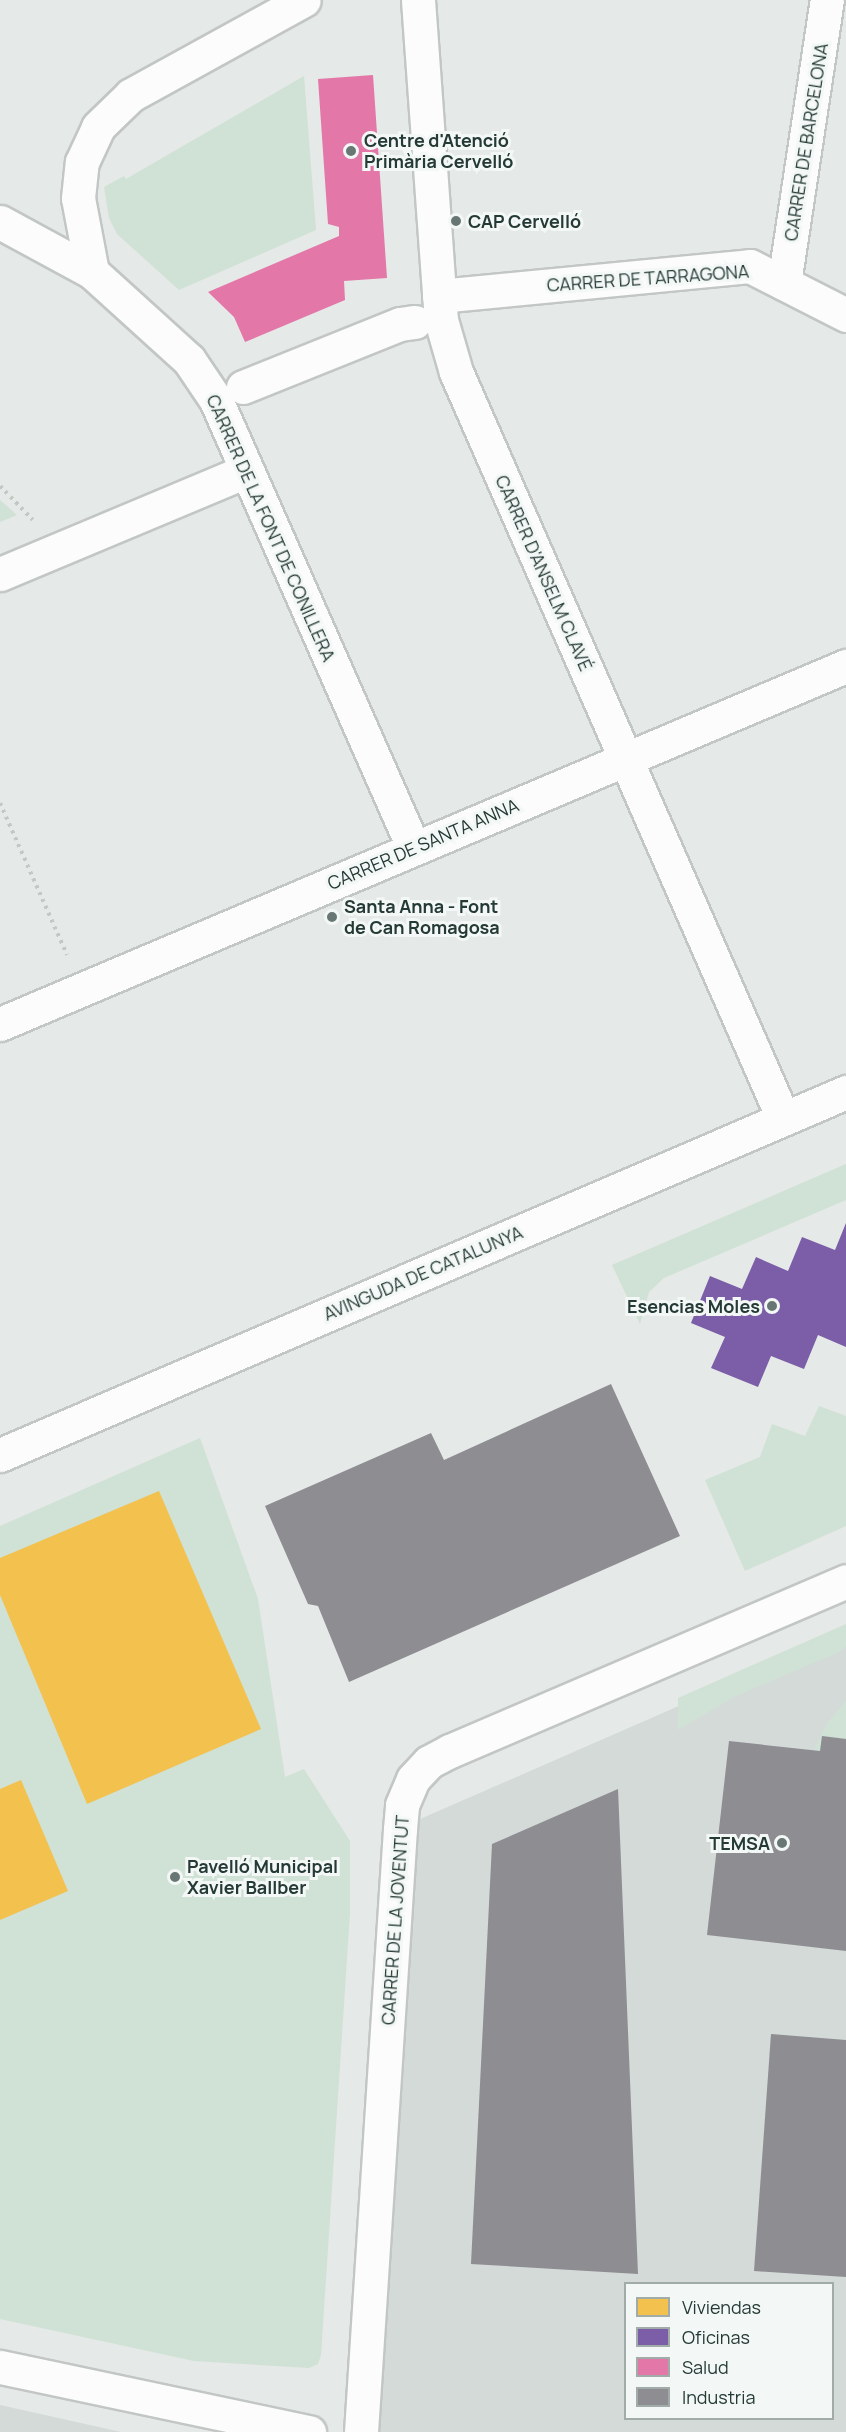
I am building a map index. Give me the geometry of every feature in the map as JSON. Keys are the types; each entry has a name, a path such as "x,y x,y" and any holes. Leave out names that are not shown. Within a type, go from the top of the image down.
{"street":[{"path":"92,272 78,198 82,162 98,127 131,95 304,0"},
{"name":"CARRER D'ANSELM CLAVÉ","path":"418,0 441,320 456,372 783,1118"},
{"name":"CARRER DE BARCELONA","path":"784,284 828,0"},
{"name":"CARRER DE LA FONT DE CONILLERA","path":"0,222 92,272 189,360 216,400 414,848"},
{"name":"CARRER DE TARRAGONA","path":"439,296 750,266 846,315"},
{"path":"243,387 400,324 415,322"},
{"path":"0,574 246,471"},
{"name":"CARRER DE SANTA ANNA","path":"0,1024 846,666"},
{"name":"AVINGUDA DE CATALUNYA","path":"0,1455 846,1092"},
{"name":"CARRER DE LA JOVENTUT","path":"361,2432 400,1829 402,1804 413,1779 429,1762 450,1751 846,1581"},
{"path":"0,2367 309,2432"}],"path":[{"path":"0,486 32,517 46,555"},
{"path":"0,803 67,955"}],"shaded area":[{"path":"846,1633 846,2432 377,2432 418,1820"},
{"path":"0,2405 121,2432 0,2432"}],"green space":[{"path":"304,76 316,230 179,290 117,234 109,218 104,187 124,176 126,179"},
{"path":"0,500 17,515 0,522"},
{"path":"846,1164 846,1200 664,1278 649,1292 640,1324 612,1265"},
{"path":"819,1406 846,1416 846,1526 745,1571 705,1480 760,1457 772,1424 805,1436"},
{"name":"Pavelló Municipal Xavier Ballber","path":"200,1438 258,1599 285,1777 304,1769 350,1841 350,1913 321,2355 318,2364 309,2368 194,2361 0,2319 0,1526"},
{"path":"846,1624 846,1647 837,1653 734,1697 678,1730 678,1698"},
{"path":"846,1701 846,1739 822,1736 820,1751 814,1750 827,1723"}],"building: Viviendas":[{"path":"159,1491 261,1729 87,1804 0,1595 0,1558"},
{"path":"21,1780 68,1891 0,1920 0,1789"}],"building: Oficinas":[{"name":"Esencias Moles","path":"846,1223 846,1347 818,1335 804,1369 771,1356 758,1387 711,1368 725,1337 691,1323 710,1276 742,1289 756,1257 788,1271 802,1237 835,1250"}],"building: Salud":[{"name":"Centre d'Atenció Primària Cervelló","path":"373,75 387,278 344,281 345,300 245,342 234,317 208,292 339,236 339,227 328,224 318,79"}],"building: Industria":[{"path":"611,1384 680,1536 349,1682 318,1606 308,1604 265,1506 431,1433 444,1460"},
{"name":"TEMSA","path":"822,1736 846,1739 846,1951 707,1935 729,1741 820,1751"},
{"path":"618,1789 638,2274 471,2264 492,1844"},
{"path":"771,2034 846,2040 846,2277 754,2271"}],"place":[{"name":"Centre d'Atenció Primària Cervelló","path":"351,151"},
{"name":"CAP Cervelló","path":"456,221"},
{"name":"Santa Anna - Font de Can Romagosa","path":"332,917"},
{"name":"Esencias Moles","path":"772,1306"},
{"name":"TEMSA","path":"782,1843"},
{"name":"Pavelló Municipal Xavier Ballber","path":"175,1877"}]}
